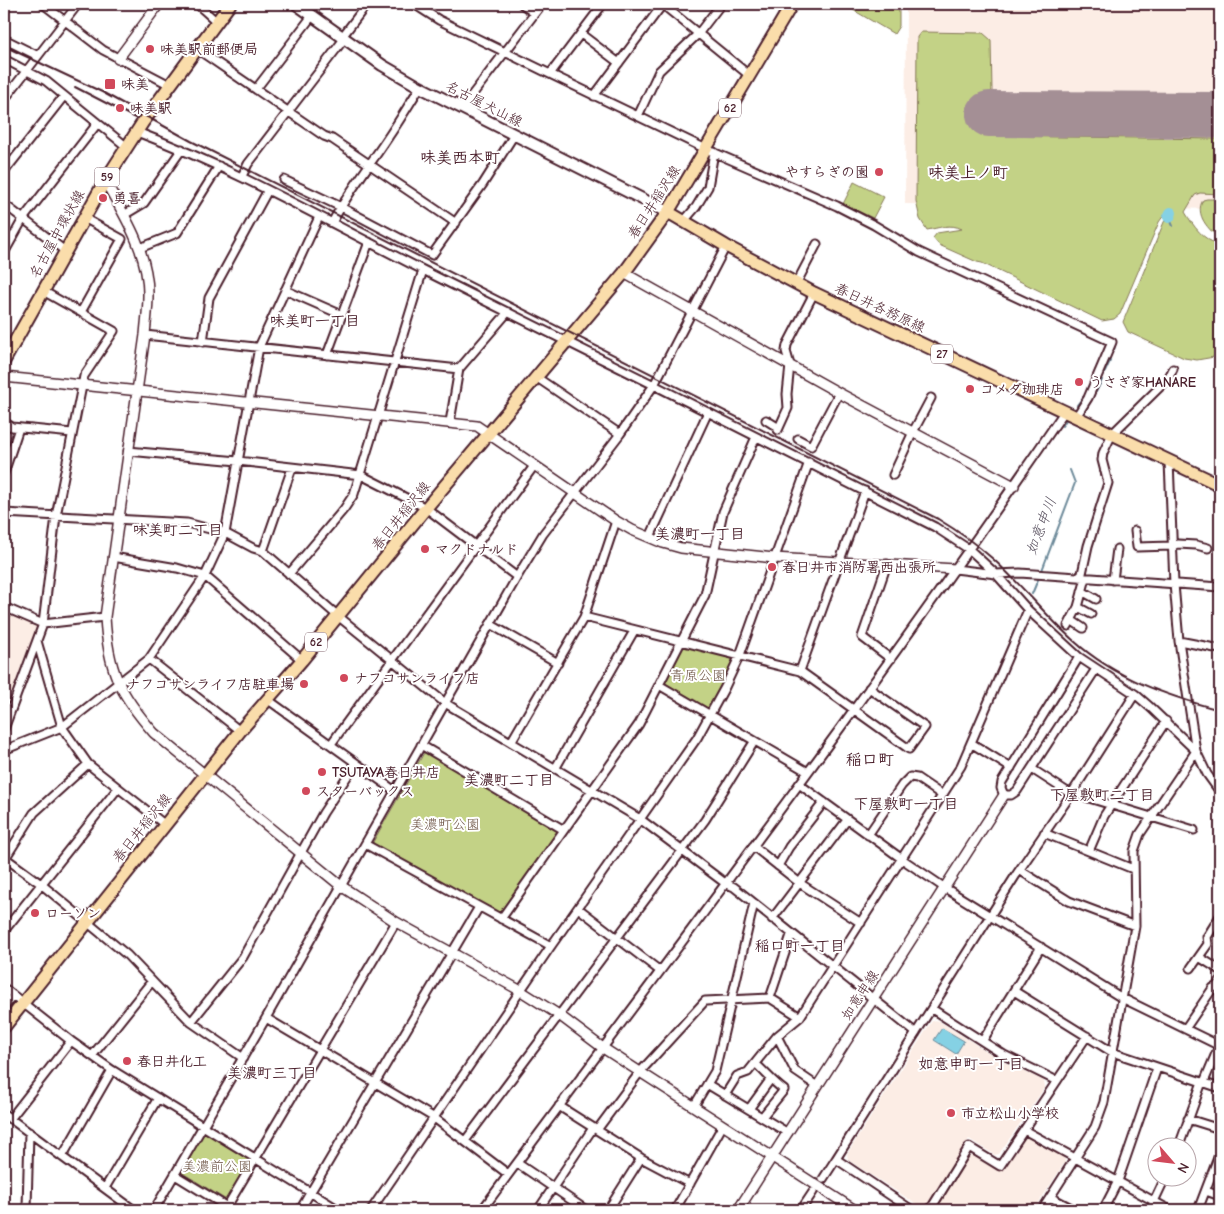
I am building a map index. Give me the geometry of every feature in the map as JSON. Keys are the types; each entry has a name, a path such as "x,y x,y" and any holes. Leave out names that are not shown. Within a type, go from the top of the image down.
{"main road":[{"name":"名古屋中環状線","path":"4,360 104,181 136,132 230,4"},
{"name":"名古屋犬山線","path":"296,4 382,65 420,87 668,212"},
{"name":"春日井稲沢線","path":"4,1027 240,731 302,660 426,508 624,273 710,150 749,75 792,4"},
{"name":"春日井各務原線","path":"668,212 726,246 814,293 1220,485"}],"street":[{"path":"43,4 103,50 170,85"},
{"path":"4,100 78,4"},
{"path":"118,59 159,4"},
{"path":"197,4 217,22"},
{"path":"242,176 248,164 367,4"},
{"path":"522,4 534,13"},
{"path":"462,108 542,4"},
{"path":"550,74 603,4"},
{"path":"594,96 663,4 749,75"},
{"path":"638,116 659,71 698,34 721,4"},
{"path":"419,5 439,20 594,96 837,206 874,225 919,252 1112,342 1088,398 1076,417"},
{"path":"256,89 312,16"},
{"path":"581,34 619,63"},
{"path":"4,38 38,56"},
{"path":"197,49 324,136 332,139 456,222"},
{"path":"4,59 46,81 127,147"},
{"path":"332,223 368,164 390,136 420,87"},
{"path":"4,172 64,96"},
{"path":"4,253 23,219 97,124"},
{"path":"136,132 182,149 242,176 423,270 936,527 970,550 996,574 1057,639 1096,669 1135,694 1196,751"},
{"path":"284,180 341,207 432,255 483,184 514,135"},
{"path":"124,215 144,203 182,149"},
{"path":"684,222 696,207 708,186 710,150"},
{"path":"140,248 176,233 219,166"},
{"path":"104,181 124,215 140,248 148,295 145,335 105,617 108,653 118,684 133,709 154,733 341,886 396,922 521,991 559,1015 603,1048 855,1210"},
{"path":"204,342 209,298 268,190"},
{"path":"4,204 65,251"},
{"path":"4,750 62,727 149,659 205,576 225,533 258,348 319,217"},
{"path":"84,218 122,238 134,235"},
{"path":"81,312 122,238"},
{"path":"327,355 369,242"},
{"path":"796,284 817,244"},
{"path":"154,1210 266,1018 517,577 543,534 620,434 654,385 726,246"},
{"path":"289,574 344,509 354,494 423,270"},
{"path":"624,273 839,393 1014,486"},
{"path":"285,290 342,315"},
{"path":"4,729 43,624 56,516 84,376 114,330 43,291"},
{"path":"766,420 779,429 788,408 787,394 790,365 786,351 787,344 814,293"},
{"path":"450,422 459,370 508,312"},
{"path":"145,335 459,370"},
{"path":"1083,628 1070,623 1078,607 1088,546 1108,483 1102,460 1103,453 1112,434 1168,379 1173,370"},
{"path":"4,377 477,426 616,521 663,543 682,548 774,558 887,564 996,574 1040,575 1220,587"},
{"path":"536,377 620,434"},
{"path":"798,439 811,446 839,393"},
{"path":"893,474 931,398"},
{"path":"650,537 708,412"},
{"path":"482,1210 800,784 970,550 1064,412"},
{"path":"4,422 12,427 72,433"},
{"path":"4,473 19,428"},
{"path":"502,919 639,724 704,595 723,512 756,437"},
{"path":"128,451 361,475 426,508 517,577"},
{"path":"1169,461 1174,584 1179,641 1196,751 1207,774 1220,792"},
{"path":"371,1210 551,946 697,738 740,656 809,462"},
{"path":"331,744 534,466"},
{"path":"263,552 292,468"},
{"path":"800,671 838,561 865,491"},
{"path":"4,513 187,523 225,533 263,552 445,703 640,820 725,883 734,887 791,935 916,1033"},
{"path":"511,742 584,617 616,521"},
{"path":"1135,531 1137,547 1172,546 1178,544 1208,548"},
{"path":"1113,580 1117,550"},
{"path":"113,557 177,568 205,576 302,660"},
{"path":"887,564 862,636 891,659"},
{"path":"1082,591 1096,599"},
{"path":"4,607 43,624 105,617"},
{"path":"1078,607 1091,614"},
{"path":"725,1095 737,1076 748,1072 777,1036 800,1017 961,766 1028,610"},
{"path":"584,617 800,671 910,749 925,727 869,688"},
{"path":"490,624 558,663"},
{"path":"555,769 634,631"},
{"path":"37,641 62,727 88,764 164,824"},
{"path":"1179,641 1220,649"},
{"path":"1079,657 1002,782 1001,788 1004,795 1011,795 1017,791 1096,669"},
{"path":"149,659 240,731"},
{"path":"659,685 808,772"},
{"path":"824,1179 1016,875 1021,871 1135,694"},
{"path":"267,699 395,791"},
{"path":"1089,851 1104,816 1166,721"},
{"path":"465,1141 705,820 754,742"},
{"path":"971,743 1011,768"},
{"path":"421,745 564,830"},
{"path":"1042,1210 1095,1127 1104,1102 1135,926 1134,851 1140,834 1196,751"},
{"path":"191,1022 243,957 323,813 356,763"},
{"path":"88,764 34,813 5,857 88,921 127,954 191,1022 243,1058"},
{"path":"1032,769 1072,793 1194,830"},
{"path":"868,835 902,786 910,778 917,778 942,795"},
{"path":"800,784 847,820 945,888 1122,998 1220,1046 1203,1082 1182,1136"},
{"path":"4,931 118,788"},
{"name":"如意申線","path":"738,1210 1004,795"},
{"path":"778,866 789,847 824,802"},
{"path":"772,919 801,884 802,878 847,820"},
{"path":"1044,833 1133,869"},
{"path":"365,844 551,946"},
{"path":"753,846 801,884 861,923"},
{"path":"1021,871 1069,901 1135,926"},
{"path":"694,1106 715,1071 754,903"},
{"path":"300,1210 453,952 478,906"},
{"path":"578,908 660,971"},
{"path":"1191,968 1208,944 1207,938 1220,916"},
{"path":"175,1175 226,1209 396,922"},
{"path":"770,998 791,935"},
{"path":"982,1040 1041,947"},
{"path":"1199,958 1220,970"},
{"path":"1185,1030 1220,980"},
{"path":"92,1056 152,981"},
{"path":"4,988 112,1070 339,1210"},
{"path":"1014,991 1112,1052 1220,1088"},
{"path":"4,1008 13,995"},
{"path":"538,1210 595,1129 640,1072 705,1000 770,998 800,1017"},
{"path":"932,1009 1004,1055 1057,1080"},
{"path":"266,1018 433,1117 508,1174"},
{"path":"777,1036 795,1071 817,1086"},
{"path":"930,1210 969,1147 1000,1166 1087,1036"},
{"path":"71,1040 7,1116 134,1210"},
{"path":"756,1064 769,1076 770,1080 784,1090 762,1117"},
{"path":"1104,1210 1118,1181 1157,1068"},
{"path":"62,1157 112,1070"},
{"path":"749,1109 770,1080"},
{"path":"707,1084 788,1133"},
{"path":"105,1188 158,1098"},
{"path":"559,1106 640,1158 690,1184"},
{"path":"1188,1119 1220,1129"},
{"path":"675,1210 723,1125"},
{"path":"1024,1130 1170,1210"},
{"path":"29,1132 27,1208 31,1210"},
{"path":"1198,1210 1220,1155"},
{"path":"608,1210 640,1158"},
{"path":"836,1160 912,1210"},
{"path":"517,1163 586,1210"},
{"path":"1150,1210 1161,1186"},
{"path":"1206,1191 1220,1196"},
{"path":"801,1210 813,1192"},
{"path":"1050,1198 1075,1210"}],"shaded area":[{"path":"908,4 1220,4 1220,209 905,204 906,9"},
{"path":"4,611 38,625 39,628 4,720"},
{"name":"市立松山小学校","path":"937,1020 1002,1061 1044,1081 1045,1087 999,1154 995,1155 969,1139 926,1206 921,1207 848,1160 847,1154 932,1021"},
{"path":"1023,1138 1028,1138 1064,1157 1065,1162 1034,1210 935,1210 969,1157 975,1155 1000,1170"}],"green space":[{"path":"843,4 899,4 899,26 894,34"},
{"path":"921,32 983,33 991,40 992,91 989,92 988,136 1220,139 1220,194 1200,193 1195,195 1185,212 1200,232 1209,240 1220,245 1220,356 1197,360 1184,358 1128,332 1123,322 1167,217 1164,215 1159,222 1120,314 1114,319 1102,321 982,263 939,245 933,238 937,233 962,229 949,226 927,230 920,219 916,201 917,37"},
{"path":"854,182 884,197 873,218 843,204"},
{"path":"1220,199 1220,238 1207,227 1200,211 1203,200"},
{"name":"青原公園","path":"684,646 731,658 733,661 710,708 706,709 665,684 664,681 681,648"},
{"name":"美濃町公園","path":"426,752 557,830 558,833 502,914 374,845 373,842"},
{"name":"美濃前公園","path":"206,1129 253,1159 228,1201 181,1172"}],"water":[{"path":"942,1028 964,1041 956,1054 934,1040"}],"waterway":[{"name":"如意申川","path":"1169,217 1171,213"},
{"name":"如意申川","path":"1166,221 1169,217 1173,226"},
{"name":"如意申川","path":"1114,350 1115,345"},
{"name":"如意申川","path":"1104,374 1110,361"},
{"name":"如意申川","path":"1096,392 1102,380"},
{"name":"如意申川","path":"1077,405 1084,396"},
{"name":"如意申川","path":"1062,426 1066,420"},
{"name":"如意申川","path":"1041,573 1075,483 1070,470"},
{"name":"如意申川","path":"1032,594 1039,577"}],"runway":[{"path":"989,114 1220,115"}],"railway":[{"path":"4,46 102,92 191,141 938,519 967,538 993,559 1063,631 1090,654 1142,684 1181,699 1220,710"},
{"path":"75,87 135,118"}],"place":[{"name":"味美駅前郵便局","path":"150,49"},
{"name":"味美","path":"110,84"},
{"name":"味美駅","path":"120,108"},
{"name":"やすらぎの園","path":"879,172"},
{"name":"勇喜","path":"103,198"},
{"name":"うさぎ家HANARE","path":"1079,382"},
{"name":"コメダ珈琲店","path":"970,389"},
{"name":"マクドナルド","path":"425,549"},
{"name":"春日井市消防署西出張所","path":"772,567"},
{"name":"ナフコサンライフ店","path":"344,678"},
{"name":"ナフコサンライフ店駐車場","path":"304,684"},
{"name":"TSUTAYA春日井店","path":"322,772"},
{"name":"スターバックス","path":"306,791"},
{"name":"ローソン","path":"35,913"},
{"name":"春日井化工","path":"127,1061"},
{"name":"市立松山小学校","path":"951,1113"}],"district":[{"name":"味美西本町","path":"460,158"},
{"name":"味美上ノ町","path":"968,173"},
{"name":"味美町一丁目","path":"315,321"},
{"name":"味美町二丁目","path":"178,530"},
{"name":"美濃町一丁目","path":"700,534"},
{"name":"稲口町","path":"870,760"},
{"name":"美濃町二丁目","path":"509,780"},
{"name":"下屋敷町二丁目","path":"1102,795"},
{"name":"下屋敷町一丁目","path":"906,804"},
{"name":"稲口町一丁目","path":"800,946"},
{"name":"如意申町一丁目","path":"971,1064"},
{"name":"美濃町三丁目","path":"272,1073"}]}
